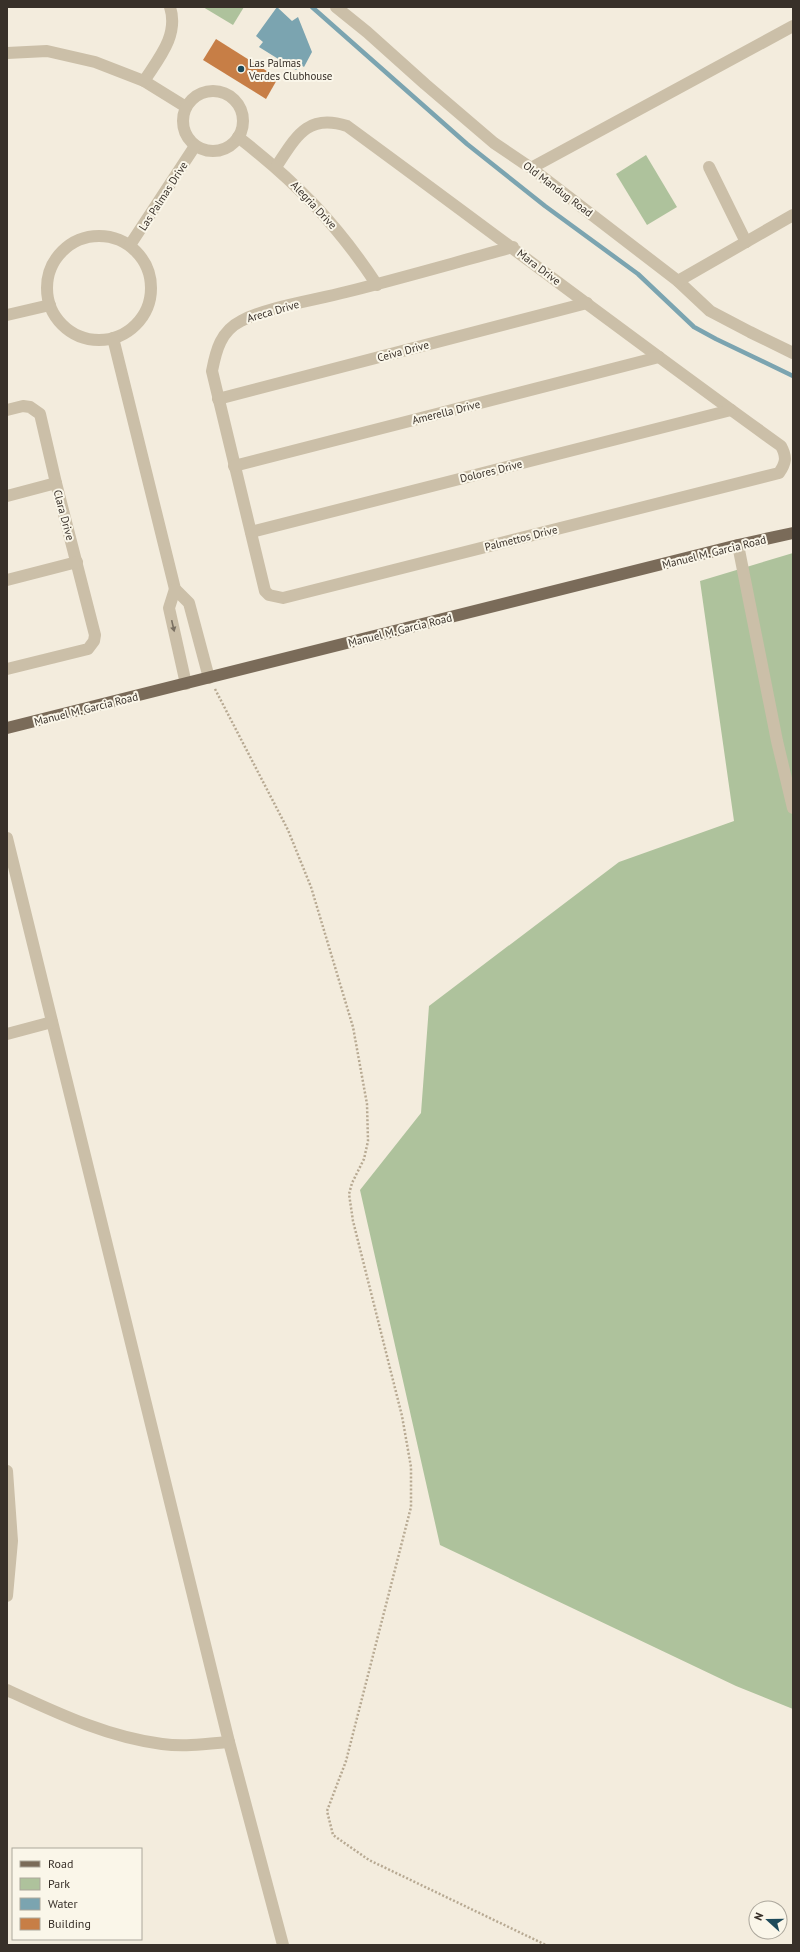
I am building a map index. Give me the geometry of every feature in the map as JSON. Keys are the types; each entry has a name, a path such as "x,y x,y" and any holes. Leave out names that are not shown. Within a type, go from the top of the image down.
{"main road":[{"name":"Manuel M. Garcia Road","path":"7,728 738,545 793,533"}],"street":[{"path":"144,81 166,49 171,34 173,18 170,7"},
{"name":"Old Mandug Road","path":"336,7 367,32 494,144 531,168 678,281 710,311 744,330 793,353"},
{"path":"531,168 793,26"},
{"path":"7,53 47,51 94,62 144,81 186,107"},
{"path":"212,90 223,92 233,97 240,106 243,116 243,127 238,137 230,146 219,151 206,151 195,146 185,132 182,124 186,107 192,98 202,92 212,90"},
{"name":"Mara Drive","path":"276,167 292,143 306,128 323,122 336,122 347,126 781,446 786,458 785,465 779,473"},
{"name":"Alegria Drive","path":"238,137 276,167 306,195 354,250 377,285"},
{"name":"Las Palmas Drive","path":"130,245 195,146"},
{"path":"709,167 746,242"},
{"path":"678,281 793,216"},
{"path":"103,236 117,238 130,245 144,259 151,278 151,297 144,316 131,330 113,338 98,340 82,338 68,330 57,319 50,305 47,290 49,276 54,262 63,250 75,242 88,237 103,236"},
{"name":"Areca Drive","path":"265,591 212,371 216,350 224,333 240,321 267,312 377,285 513,247"},
{"name":"Ceiva Drive","path":"218,399 587,303"},
{"path":"7,315 50,305"},
{"path":"113,338 175,589 189,603 209,678"},
{"name":"Amerella Drive","path":"234,466 659,357"},
{"name":"Clara Drive","path":"7,410 23,406 36,410 40,414 56,484 95,635 94,641 88,649 7,669"},
{"name":"Dolores Drive","path":"251,532 731,410"},
{"name":"Palmettos Drive","path":"265,591 274,597 283,598 779,473"},
{"path":"7,496 56,484"},
{"path":"738,545 775,734 793,808"},
{"path":"7,580 77,562"},
{"path":"175,589 169,608 186,684"},
{"path":"7,838 229,1742 283,1945"},
{"path":"7,1034 52,1022"},
{"path":"7,1471 12,1541 7,1596"},
{"path":"7,1690 71,1719 123,1737 163,1745 198,1745 229,1742"}],"path":[{"path":"209,678 288,830 312,887 353,1027 367,1104 368,1140 364,1159 352,1183 350,1194 354,1221 402,1416 411,1467 411,1507 346,1761 327,1811 333,1835 369,1860 546,1945"}],"green space":[{"path":"203,7 244,7 233,25"},
{"path":"646,155 677,207 647,225 616,174"},
{"path":"793,553 793,1709 736,1686 440,1545 360,1190 421,1113 429,1006 619,862 734,821 700,581"}],"water":[{"path":"277,7 292,21 298,17 312,52 304,67 301,65 296,70 259,47 263,42 256,36"}],"building":[{"name":"Las Palmas Verdes Clubhouse","path":"216,39 278,78 266,99 203,60"}],"waterway":[{"path":"312,7 467,144 545,206 638,274 694,327 793,376"}],"place":[{"name":"Las Palmas Verdes Clubhouse","path":"241,69"}]}
